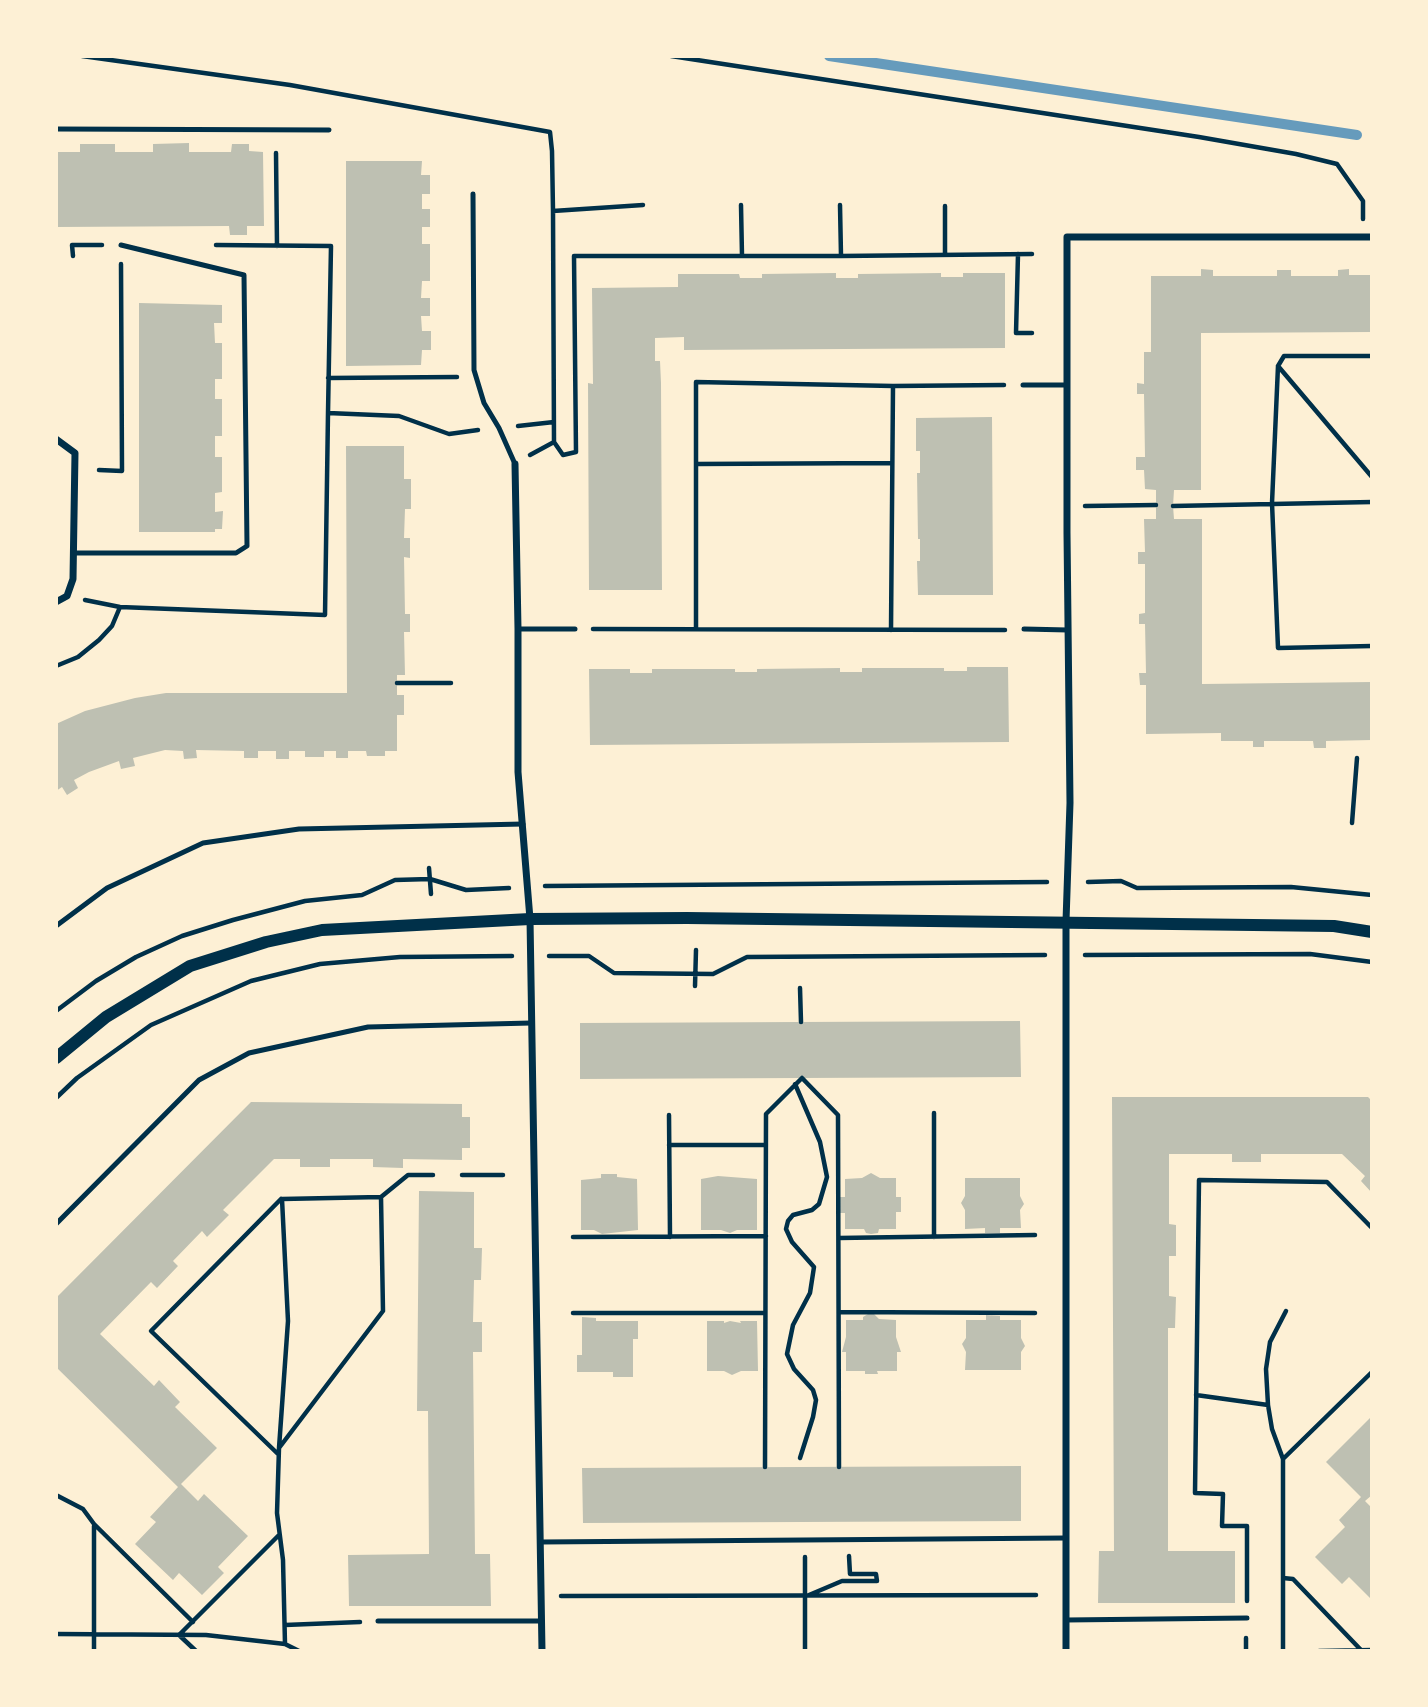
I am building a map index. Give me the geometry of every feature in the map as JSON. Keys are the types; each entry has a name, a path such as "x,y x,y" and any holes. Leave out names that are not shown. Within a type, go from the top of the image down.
{"street":[{"path":"1066,1651 1066,921 1070,854 1067,237 1368,237"},
{"path":"56,439 75,453 73,579 67,596 56,602"},
{"path":"515,464 518,772 531,956 542,1651"},
{"path":"56,1058 106,1017 190,966 266,942 322,930 530,919 1066,921 1334,926 1372,932"}],"lane":[{"path":"56,129 329,130"},
{"path":"473,194 474,370 484,403 515,464"},
{"path":"74,553 236,553 247,546 244,275 121,245"},
{"path":"1023,385 1067,385"},
{"path":"518,629 575,629"},
{"path":"1024,629 1068,630"},
{"path":"56,926 107,888 202,843 299,829 523,824"},
{"path":"56,1224 199,1080 249,1053 368,1027 531,1023"},
{"path":"541,1542 1066,1538"},
{"path":"1066,1620 1247,1618"},
{"path":"378,1622 542,1621"}],"path":[{"path":"82,56 289,85 550,132 554,442 563,454 576,452 574,256 841,257 1032,254"},
{"path":"671,56 1199,137 1337,164 1363,201 1368,237"},
{"path":"276,153 277,246"},
{"path":"553,211 643,205"},
{"path":"741,205 741,256"},
{"path":"840,205 841,257"},
{"path":"945,206 945,255"},
{"path":"99,470 122,471 121,245"},
{"path":"1018,254 1016,333 1032,333"},
{"path":"1372,356 1284,356 1278,366 1272,503 1278,648 1372,646"},
{"path":"1278,366 1372,477"},
{"path":"328,378 477,377"},
{"path":"696,629 696,382 893,386 1023,385"},
{"path":"891,630 893,386"},
{"path":"67,596 120,607 325,615 328,413 399,416 449,433 554,422"},
{"path":"515,464 554,442"},
{"path":"696,464 892,463"},
{"path":"1173,506 1372,502"},
{"path":"1067,506 1156,505"},
{"path":"56,666 78,657 99,640 112,626 120,607"},
{"path":"575,629 1024,629"},
{"path":"397,683 451,683"},
{"path":"1352,824 1357,758"},
{"path":"429,868 431,894"},
{"path":"695,986 696,950"},
{"path":"56,1098 78,1077 151,1026 251,981 334,963 400,957 589,956 614,974 713,974 747,957 1310,954 1372,962"},
{"path":"800,988 801,1022"},
{"path":"765,1467 766,1114 802,1078 838,1115 839,1467"},
{"path":"795,1084 820,1142 827,1177 819,1204 812,1210 793,1215 786,1229 792,1242 814,1266 810,1293 793,1325 787,1354 794,1369 813,1390 816,1400 800,1458"},
{"path":"934,1113 934,1237"},
{"path":"669,1115 670,1237"},
{"path":"669,1145 765,1145"},
{"path":"278,1455 151,1331 282,1199 381,1196 408,1175 433,1175"},
{"path":"462,1175 503,1175"},
{"path":"1246,1651 1247,1526 1222,1526 1223,1494 1195,1493 1199,1180 1327,1182 1372,1228"},
{"path":"279,1448 383,1311 381,1196"},
{"path":"282,1199 288,1321 278,1455 277,1513 284,1560 285,1644"},
{"path":"573,1237 766,1236"},
{"path":"839,1238 1035,1236"},
{"path":"839,1311 1035,1313"},
{"path":"1283,1651 1283,1458 1272,1429 1266,1369 1270,1342 1286,1311"},
{"path":"573,1314 765,1313"},
{"path":"1283,1458 1372,1372"},
{"path":"1196,1395 1268,1405"},
{"path":"56,1495 83,1509 94,1524 193,1622"},
{"path":"94,1524 94,1651"},
{"path":"179,1635 280,1534"},
{"path":"805,1596 842,1581 877,1581 876,1574 850,1574 848,1538"},
{"path":"805,1571 806,1651"},
{"path":"1283,1578 1293,1579 1361,1650"},
{"path":"584,1596 1036,1595"},
{"path":"284,1625 363,1621"},
{"path":"56,1634 206,1636 285,1644 299,1651"},
{"path":"179,1635 194,1650"},
{"path":"1319,1651 1372,1650"}],"building":[{"path":"189,143 189,152 231,152 232,144 249,144 249,151 263,152 264,226 247,226 247,235 230,235 229,226 56,227 56,152 80,152 80,144 115,144 115,152 153,152 153,144"},
{"path":"346,161 422,161 421,175 430,175 430,194 422,194 422,209 430,209 430,227 422,227 422,244 430,244 430,281 422,281 421,298 430,298 430,316 421,316 422,331 431,331 431,350 422,350 421,365 346,366"},
{"path":"1201,269 1213,270 1213,276 1277,276 1277,270 1291,270 1291,276 1338,276 1338,270 1349,269 1349,275 1372,275 1372,332 1201,333 1201,490 1174,490 1173,506 1174,519 1202,519 1202,684 1372,682 1372,740 1326,741 1326,748 1314,748 1313,741 1264,741 1264,747 1253,747 1253,741 1221,741 1221,733 1146,734 1146,685 1140,685 1139,673 1146,673 1145,624 1139,624 1139,614 1145,613 1145,564 1138,564 1138,552 1145,552 1144,519 1156,519 1156,490 1145,489 1144,470 1136,470 1136,457 1145,457 1144,394 1137,394 1137,383 1144,384 1144,352 1151,352 1151,276 1201,276"},
{"path":"836,273 836,278 858,278 858,274 941,273 941,277 963,277 963,273 1005,273 1005,348 684,350 684,337 655,338 655,361 660,361 661,383 662,590 589,590 588,383 593,384 592,288 678,287 678,274 739,274 740,278 762,278 762,274"},
{"path":"139,303 222,305 222,323 214,323 215,343 222,343 222,379 215,379 215,399 222,399 222,436 215,436 215,457 222,457 222,492 215,493 215,512 223,511 222,529 215,529 215,532 139,532"},
{"path":"992,417 993,595 918,595 917,561 920,561 920,539 917,473 920,473 920,451 916,451 916,418"},
{"path":"346,446 404,446 404,479 411,479 411,509 405,509 404,538 410,538 410,558 404,557 405,614 410,614 410,632 404,632 405,675 397,675 397,695 404,695 404,715 397,715 397,751 385,751 385,756 367,756 366,751 348,751 348,758 336,758 336,751 324,751 324,757 305,757 305,751 289,751 289,759 276,759 276,751 258,751 258,758 244,758 244,751 196,750 197,758 184,759 183,751 165,750 133,758 135,766 121,769 119,761 89,772 74,780 78,788 67,795 62,787 56,791 56,724 85,711 166,693 347,693"},
{"path":"967,667 1008,667 1009,742 590,745 589,669 630,669 630,673 652,673 652,669 735,669 735,672 757,672 757,669 840,668 840,672 862,672 862,668 944,668 944,671 967,671"},
{"path":"1020,1021 1021,1077 580,1079 580,1023"},
{"path":"1112,1097 1368,1097 1372,1101 1372,1193 1361,1181 1365,1176 1342,1154 1261,1154 1261,1162 1232,1162 1232,1154 1169,1154 1169,1224 1176,1225 1176,1256 1169,1256 1169,1296 1176,1297 1175,1328 1168,1328 1168,1551 1235,1551 1235,1603 1098,1603 1099,1551 1114,1551"},
{"path":"251,1102 462,1104 462,1117 470,1117 470,1148 462,1148 462,1160 403,1159 403,1168 373,1167 373,1159 330,1159 330,1167 300,1167 300,1159 274,1159 223,1210 229,1215 207,1237 202,1231 173,1261 178,1266 157,1288 151,1282 100,1334 154,1386 159,1380 180,1402 175,1407 217,1448 181,1484 198,1501 204,1494 248,1536 218,1567 224,1573 202,1595 179,1573 173,1580 135,1544 156,1522 150,1517 178,1487 56,1367 56,1298"},
{"path":"871,1173 880,1178 896,1178 896,1197 901,1197 901,1212 896,1212 896,1229 879,1229 878,1233 871,1234 864,1229 845,1229 845,1213 840,1213 840,1197 845,1197 845,1179 862,1178"},
{"path":"601,1174 617,1174 617,1177 637,1179 638,1230 602,1234 594,1230 581,1230 581,1180 601,1178"},
{"path":"718,1176 757,1179 757,1230 737,1230 730,1233 701,1230 701,1179"},
{"path":"965,1178 1020,1178 1020,1196 1024,1204 1020,1210 1021,1228 1000,1228 1000,1233 985,1233 985,1228 965,1229 965,1210 961,1203 965,1196"},
{"path":"419,1191 474,1192 474,1248 482,1248 481,1280 474,1280 473,1322 482,1322 482,1352 473,1352 475,1554 490,1554 491,1606 349,1606 348,1555 429,1554 428,1411 417,1411"},
{"path":"868,1314 874,1314 879,1319 896,1320 896,1337 901,1352 897,1352 897,1371 865,1374 865,1371 846,1371 846,1352 842,1352 846,1337 846,1320 863,1320"},
{"path":"986,1315 1000,1316 1000,1320 1021,1320 1021,1338 1025,1346 1021,1352 1021,1370 965,1370 966,1352 962,1344 966,1338 966,1320 986,1320"},
{"path":"582,1317 596,1318 596,1321 638,1321 638,1339 633,1339 633,1377 613,1377 613,1372 577,1372 577,1355 582,1355"},
{"path":"707,1321 757,1321 758,1371 741,1371 732,1375 724,1371 707,1371"},
{"path":"1372,1416 1372,1495 1365,1501 1372,1508 1372,1600 1349,1577 1342,1584 1315,1557 1345,1527 1339,1520 1361,1497 1326,1462"},
{"path":"1021,1466 1021,1521 583,1523 582,1468"}],"waterway":[{"path":"829,56 1357,135"}]}
